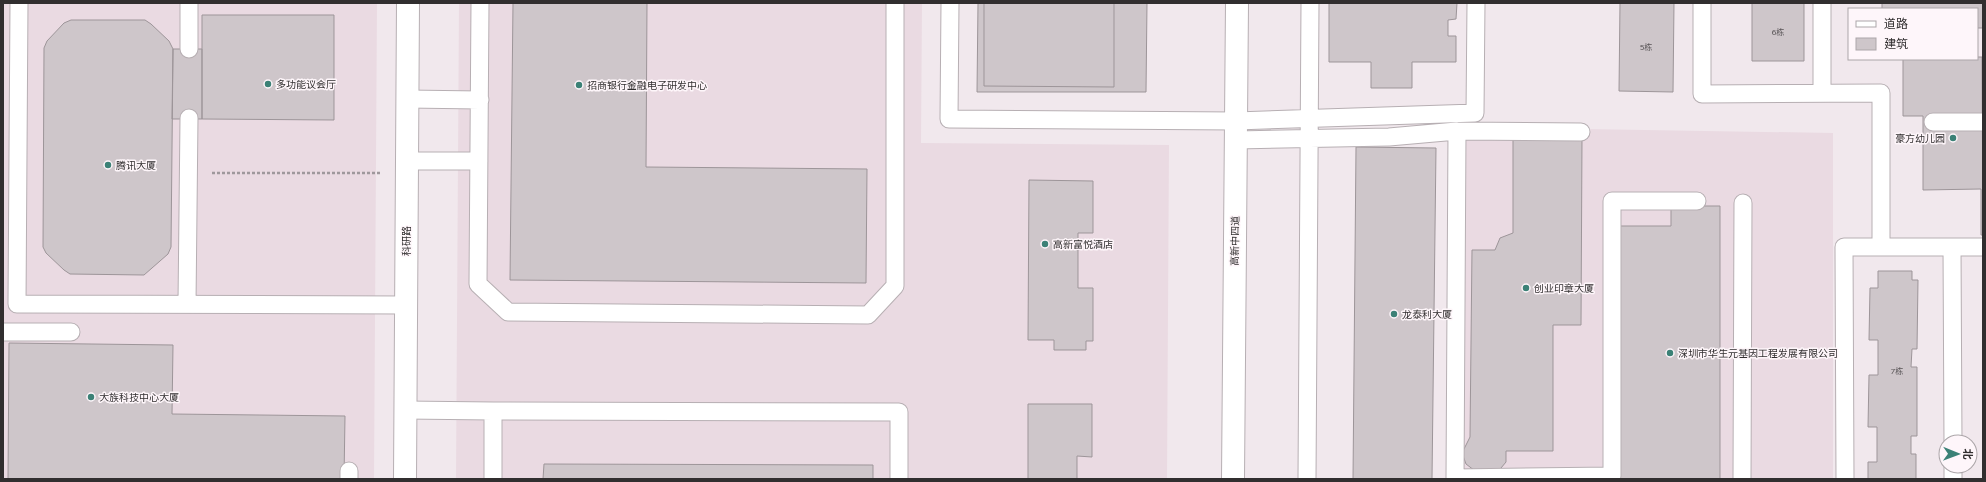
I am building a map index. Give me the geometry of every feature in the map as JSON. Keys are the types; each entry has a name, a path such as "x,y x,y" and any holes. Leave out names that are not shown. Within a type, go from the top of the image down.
{"street":[{"name":"科研路","path":"405,479 408,3"},
{"name":"高新中四道","path":"1233,479 1237,3"}],"lane":[{"path":"19,3 17,304 406,305"},
{"path":"189,3 189,49"},
{"path":"480,3 478,284 508,312 868,315 894,286 895,3"},
{"path":"950,3 949,119 1236,130 1310,139 1389,143 1457,131 1581,132"},
{"path":"1307,479 1310,3"},
{"path":"1236,130 1310,119 1476,113 1476,3"},
{"path":"1702,3 1702,94 1881,94 1881,247"},
{"path":"1822,3 1822,93"},
{"path":"407,99 480,100"},
{"path":"187,304 188,118"},
{"path":"1933,122 1983,122"},
{"path":"1457,131 1455,478 1612,476 1612,202 1697,201"},
{"path":"407,161 479,161"},
{"path":"1742,479 1743,203"},
{"path":"1845,479 1844,247 1983,247"},
{"path":"1952,247 1953,434"},
{"path":"3,332 71,332"},
{"path":"405,410 899,412 899,479"},
{"path":"493,479 494,411"}],"path":[{"path":"188,173 386,173"}],"shaded area":[{"name":"腾讯大厦","path":"3,3 377,3 374,479 3,479"},
{"path":"459,3 922,3 921,143 1169,145 1167,479 456,479"},
{"path":"1457,127 1833,133 1833,479 1455,479"}],"building":[{"name":"招商银行金融电子研发中心","path":"513,3 647,3 646,167 867,169 866,283 510,280"},
{"path":"978,3 1147,3 1146,92 977,92"},
{"path":"984,3 1114,3 1114,87 984,86"},
{"path":"1329,3 1457,3 1456,19 1448,20 1448,36 1456,36 1456,62 1412,62 1412,88 1371,88 1371,62 1329,62"},
{"path":"1620,3 1674,3 1673,92 1619,91"},
{"path":"1752,3 1804,3 1804,61 1752,61"},
{"path":"1882,3 1983,3 1983,28 1978,28 1978,8 1882,8"},
{"name":"多功能议会厅","path":"202,15 334,15 334,120 202,119"},
{"name":"腾讯大厦","path":"71,20 145,20 169,41 173,49 171,247 168,254 144,275 70,274 46,253 43,247 44,48 47,41 64,23"},
{"path":"173,49 202,49 202,119 172,119"},
{"name":"豪方幼儿园","path":"1978,57 1982,57 1983,235 1981,235 1981,189 1923,190 1923,116 1903,116 1903,60 1978,60"},
{"name":"创业印章大厦","path":"1513,137 1582,137 1581,325 1553,325 1553,451 1506,451 1506,462 1496,474 1479,474 1466,464 1462,453 1470,437 1472,250 1495,250 1500,238 1513,233"},
{"name":"龙泰利大厦","path":"1356,147 1436,148 1432,479 1353,479"},
{"path":"1029,180 1093,181 1093,233 1078,233 1078,288 1093,288 1093,341 1086,341 1086,350 1054,350 1054,340 1028,340"},
{"name":"深圳市华生元基因工程发展有限公司","path":"1671,206 1720,206 1720,479 1620,479 1620,226 1671,226"},
{"path":"1878,271 1912,271 1912,280 1918,280 1917,349 1912,349 1911,367 1917,367 1917,436 1911,436 1911,454 1916,454 1916,479 1868,479 1868,462 1877,462 1877,427 1868,427 1869,375 1878,375 1878,340 1869,340 1870,288 1878,288"},
{"name":"大族科技中心大厦","path":"9,343 173,345 172,414 345,416 344,479 8,479"},
{"path":"1028,404 1092,404 1092,457 1077,456 1077,479 1028,479"},
{"path":"544,464 873,465 873,479 543,479"}],"place":[{"name":"多功能议会厅","path":"268,84"},
{"name":"招商银行金融电子研发中心","path":"579,85"},
{"name":"豪方幼儿园","path":"1953,138"},
{"name":"腾讯大厦","path":"108,165"},
{"name":"高新富悦酒店","path":"1045,244"},
{"name":"创业印章大厦","path":"1526,288"},
{"name":"龙泰利大厦","path":"1394,314"},
{"name":"深圳市华生元基因工程发展有限公司","path":"1670,353"},
{"name":"大族科技中心大厦","path":"91,397"}]}
